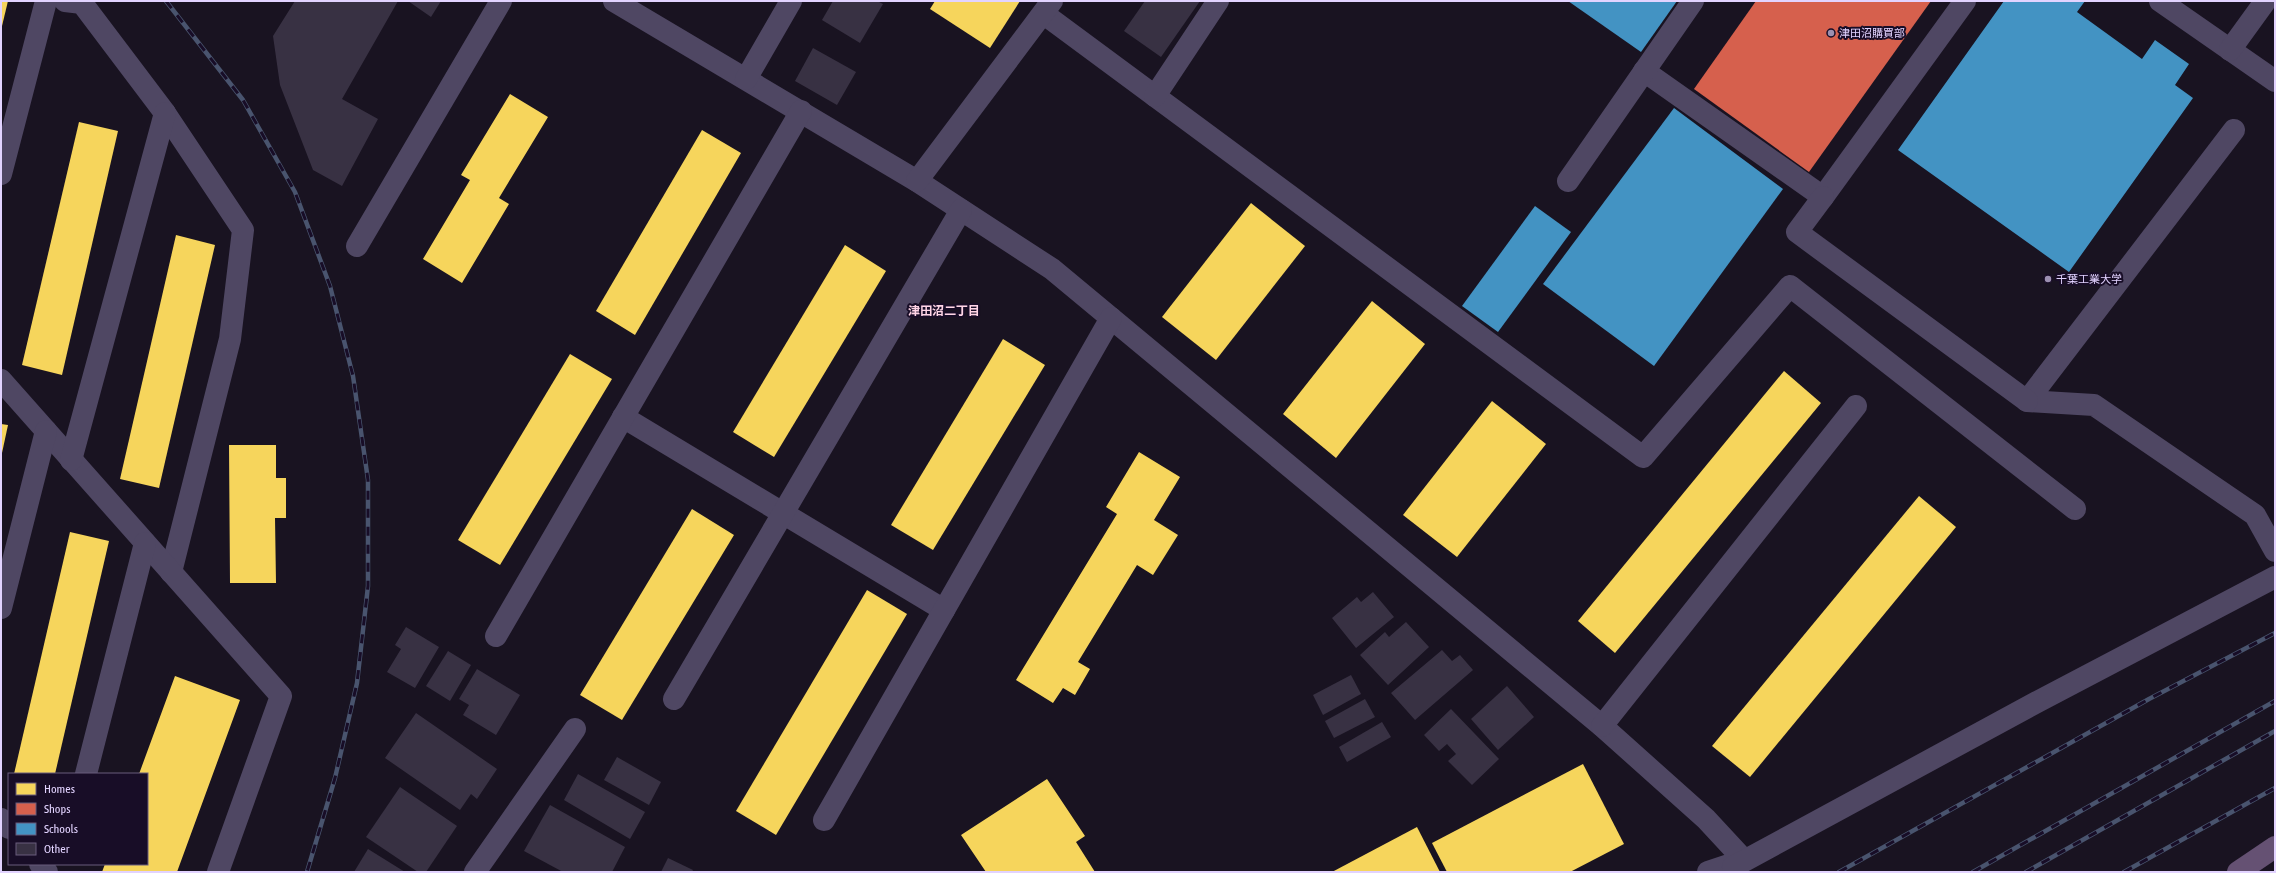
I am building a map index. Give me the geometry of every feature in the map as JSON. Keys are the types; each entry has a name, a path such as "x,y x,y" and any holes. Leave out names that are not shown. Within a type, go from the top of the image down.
{"main road":[{"path":"2238,872 2275,847"}],"street":[{"path":"1,174 46,1"},
{"path":"65,1 82,3 165,113 243,230 230,339 171,572"},
{"path":"357,246 501,1"},
{"path":"614,1 746,78 917,181 1052,269 1602,726 1700,814 1744,860"},
{"path":"746,78 791,1"},
{"path":"1155,96 1218,1"},
{"path":"1568,180 1693,1"},
{"path":"1965,1 1796,232 2027,401 2094,405 2255,515 2275,551"},
{"path":"2160,1 2275,82"},
{"path":"2230,50 2266,5"},
{"path":"917,181 1048,7 1155,96 1643,457 1790,286 2075,509"},
{"path":"1644,71 1823,197"},
{"path":"496,636 801,111"},
{"path":"71,460 165,113"},
{"path":"2027,401 2234,130"},
{"path":"674,699 961,210"},
{"path":"824,820 1111,318"},
{"path":"1,380 281,696 218,872"},
{"path":"1602,726 1856,406"},
{"path":"623,418 944,610"},
{"path":"1,608 46,431"},
{"path":"86,773 145,543"},
{"path":"1725,872 1744,860 2036,702 2275,577"},
{"path":"475,872 575,729"},
{"path":"1,819 8,827"},
{"path":"1708,872 1744,860"}],"building: Homes":[{"path":"1,1 8,1 2,26 1,26"},
{"path":"935,1 1020,1 990,48 930,9"},
{"path":"510,94 548,117 499,198 509,204 462,283 423,259 470,180 461,175"},
{"path":"79,122 118,131 62,375 22,365"},
{"path":"702,130 741,153 635,335 596,311"},
{"path":"1251,203 1305,246 1216,360 1162,317"},
{"path":"176,235 215,245 159,488 120,479"},
{"path":"845,245 886,271 774,457 733,432"},
{"path":"1372,301 1425,344 1336,458 1283,414"},
{"path":"1003,339 1045,365 933,550 891,525"},
{"path":"570,354 612,379 500,565 458,540"},
{"path":"1784,371 1821,403 1615,653 1578,621"},
{"path":"1492,401 1546,444 1457,557 1403,515"},
{"path":"1,424 8,425 2,453 1,453"},
{"path":"229,445 276,445 276,478 286,478 286,518 275,518 276,583 230,583"},
{"path":"1139,452 1180,477 1154,520 1178,535 1153,575 1137,565 1078,662 1090,669 1075,695 1063,688 1053,703 1016,680 1117,514 1106,507"},
{"path":"1919,496 1956,527 1750,777 1712,746"},
{"path":"692,509 734,535 622,720 580,695"},
{"path":"70,532 109,541 55,773 14,773"},
{"path":"867,590 907,614 776,835 736,811"},
{"path":"175,676 240,700 177,872 102,872 105,865 148,865 148,773 139,773"},
{"path":"1583,764 1624,844 1570,872 1447,872 1432,843"},
{"path":"1047,779 1085,836 1076,842 1095,872 986,872 961,835"},
{"path":"1417,827 1440,872 1332,872"}],"building: Shops":[{"path":"1756,1 1931,1 1809,172 1694,89"}],"building: Schools":[{"path":"1568,1 1677,1 1641,52"},
{"path":"2004,1 2085,1 2077,12 2142,59 2155,40 2189,64 2175,85 2193,98 2069,272 1898,150"},
{"path":"1674,108 1783,189 1654,366 1543,284"},
{"path":"1535,206 1571,232 1498,332 1462,306"}],"building: Other":[{"path":"295,1 398,1 342,99 378,119 342,186 313,170 280,85 273,36"},
{"path":"408,1 441,1 431,17"},
{"path":"833,1 877,1 883,4 860,43 822,20"},
{"path":"1145,1 1200,1 1161,57 1124,31"},
{"path":"813,48 856,72 837,105 795,81"},
{"path":"1373,592 1394,617 1356,648 1332,618 1357,597 1361,602"},
{"path":"1406,622 1429,647 1388,685 1360,655 1385,632 1389,637"},
{"path":"406,627 439,647 415,688 387,672 401,649 395,645"},
{"path":"1442,650 1452,661 1460,655 1473,670 1415,720 1391,693"},
{"path":"448,651 471,665 450,701 426,686"},
{"path":"477,669 520,695 496,735 463,715 469,705 459,699"},
{"path":"1351,675 1361,694 1323,715 1313,695"},
{"path":"1507,686 1534,717 1498,750 1471,719"},
{"path":"1365,699 1375,717 1334,738 1325,721"},
{"path":"1451,709 1499,759 1472,785 1448,761 1456,754 1447,744 1439,751 1424,735"},
{"path":"416,713 497,769 477,799 471,794 460,810 385,758"},
{"path":"1382,722 1391,737 1347,762 1339,747"},
{"path":"617,757 661,782 649,805 604,780"},
{"path":"578,774 645,812 630,839 564,800"},
{"path":"400,787 457,826 426,872 418,872 366,837"},
{"path":"550,805 625,847 612,872 563,872 524,851"},
{"path":"368,849 405,872 354,872"},
{"path":"668,858 693,870 692,872 661,872"}],"railway":[{"path":"166,1 243,100 295,192 330,286 353,376 368,480 368,586 357,683 335,778 307,872"},
{"path":"1839,872 2149,699 2275,633"},
{"path":"1973,872 2275,701"},
{"path":"2026,872 2275,731"},
{"path":"2124,872 2275,788"}],"place":[{"name":"津田沼購買部","path":"1831,33"},
{"name":"千葉工業大学","path":"2048,279"}],"district":[{"name":"津田沼二丁目","path":"944,311"}]}
